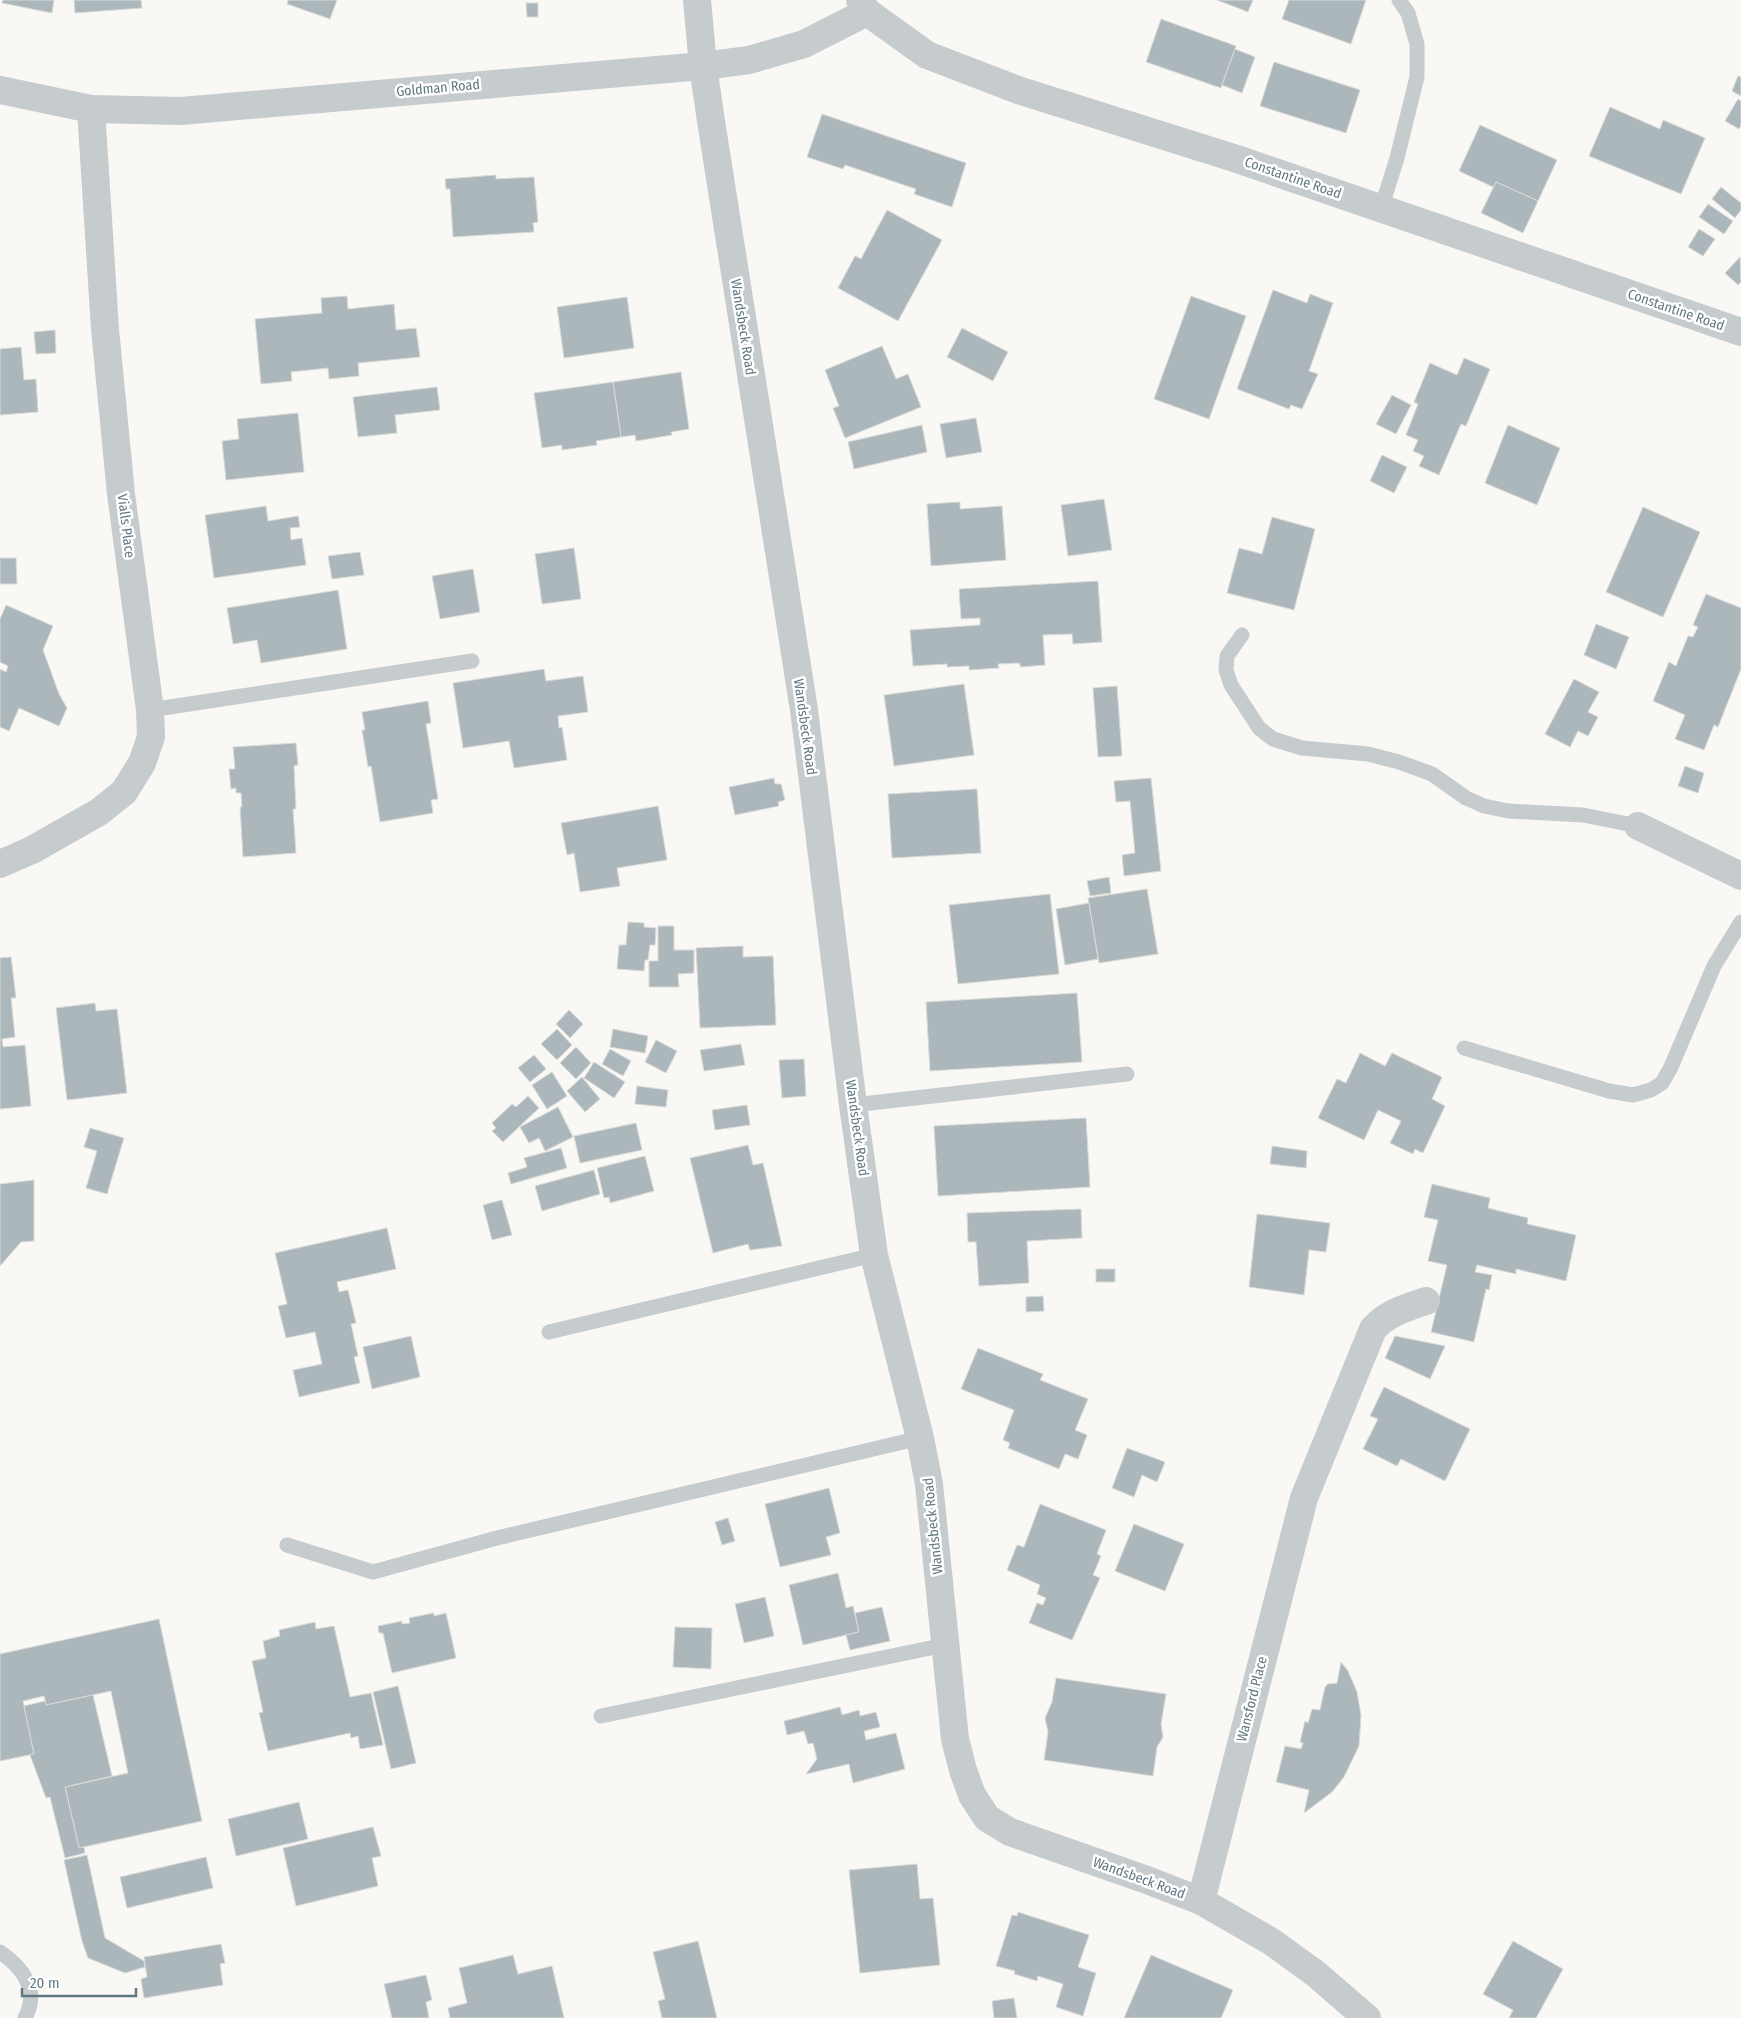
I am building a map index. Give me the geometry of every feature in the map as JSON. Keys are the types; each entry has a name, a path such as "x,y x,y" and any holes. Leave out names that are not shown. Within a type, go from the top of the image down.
{"street":[{"name":"Wandsbeck Road","path":"697,0 703,66 804,710 853,1105 874,1255 920,1438 929,1484 955,1739 972,1795 987,1818 1010,1832 1201,1901 1272,1942 1316,1974 1367,2018"},
{"name":"Goldman Road","path":"0,90 91,109 181,111 703,66 749,60 804,44 864,6"},
{"name":"Constantine Road","path":"864,6 927,54 1018,90 1237,159 1741,332"},
{"name":"Vialls Place","path":"0,864 32,850 100,812 124,792 142,764 151,737 150,710 121,494 104,329 91,109"},
{"path":"1638,826 1741,876"},
{"name":"Wansford Place","path":"1201,1901 1304,1498 1373,1329 1381,1319 1396,1311 1426,1300"}],"lane":[{"path":"1381,209 1397,158 1417,77 1417,44 1408,14 1400,0"},
{"path":"1242,635 1227,656 1226,670 1231,685 1259,728 1273,739 1302,748 1368,754 1399,762 1432,774 1466,798 1484,806 1508,811 1584,815 1638,826"},
{"path":"150,710 472,661"},
{"path":"1464,1048 1609,1091 1633,1095 1651,1090 1662,1083 1671,1067 1714,966 1741,922"},
{"path":"853,1105 1127,1074"},
{"path":"549,1332 874,1255"},
{"path":"287,1545 373,1572 497,1538 920,1438"},
{"path":"601,1716 945,1645"},
{"path":"0,1952 22,1970 30,1985 30,2002 25,2018"}],"building":[{"path":"3,0 54,0 52,13 2,3"},
{"path":"74,0 141,0 142,8 75,13"},
{"path":"288,0 337,0 330,19 287,4"},
{"path":"1217,0 1253,0 1248,12"},
{"path":"1289,0 1366,0 1351,44 1282,19"},
{"path":"526,3 538,3 538,17 527,17"},
{"path":"1161,19 1236,46 1221,88 1146,62"},
{"path":"1235,49 1255,57 1242,93 1222,85"},
{"path":"1274,62 1360,90 1346,133 1260,106"},
{"path":"1738,76 1741,77 1741,96 1732,91"},
{"path":"1738,99 1741,101 1741,125 1739,129 1725,121"},
{"path":"1610,107 1660,129 1663,120 1705,138 1681,194 1589,156"},
{"path":"822,114 966,163 952,207 914,194 916,189 845,165 843,169 807,157"},
{"path":"1480,125 1557,160 1538,201 1496,182 1493,187 1459,171"},
{"path":"496,175 496,179 534,177 538,222 533,223 534,232 453,237 450,189 446,189 445,179"},
{"path":"1496,182 1538,201 1523,233 1481,213"},
{"path":"1721,187 1741,203 1741,210 1735,218 1712,199"},
{"path":"1708,204 1733,221 1724,234 1699,217"},
{"path":"887,210 942,240 898,321 838,288 855,256 861,259"},
{"path":"1699,229 1715,239 1703,256 1688,247"},
{"path":"1740,257 1741,282 1738,285 1725,273"},
{"path":"1273,290 1307,303 1310,294 1333,303 1309,371 1318,374 1302,409 1291,405 1289,409 1237,389"},
{"path":"347,296 348,309 394,304 396,330 416,328 420,357 358,363 359,376 329,379 328,368 291,372 292,381 261,384 255,319 322,313 321,298"},
{"path":"1191,296 1246,316 1209,419 1154,399"},
{"path":"627,297 634,348 564,358 557,307"},
{"path":"962,328 1008,352 993,381 947,357"},
{"path":"55,330 56,353 36,354 34,332"},
{"path":"882,346 896,379 908,374 921,407 845,438 833,408 839,406 825,370"},
{"path":"21,347 24,380 36,379 38,412 0,415 0,349"},
{"path":"1464,358 1490,369 1466,426 1461,424 1439,475 1419,466 1424,456 1413,451 1418,440 1406,435 1418,404 1414,402 1430,363 1457,375"},
{"path":"681,372 689,429 671,432 672,435 636,441 635,435 621,437 613,382"},
{"path":"613,382 621,437 596,441 597,445 562,450 562,445 542,448 534,393"},
{"path":"437,387 440,410 395,415 397,433 358,437 353,397"},
{"path":"1392,395 1411,405 1396,434 1376,424"},
{"path":"298,413 304,472 226,480 222,441 239,439 237,419"},
{"path":"976,418 982,452 946,458 940,424"},
{"path":"922,425 927,452 854,469 848,442"},
{"path":"1508,425 1560,448 1537,505 1485,483"},
{"path":"1382,455 1407,467 1394,493 1370,481"},
{"path":"1104,499 1112,550 1068,556 1061,505"},
{"path":"960,502 960,509 1002,506 1006,560 931,566 927,504"},
{"path":"266,506 268,521 298,516 300,527 290,528 291,540 302,538 306,565 214,578 205,515"},
{"path":"1643,507 1700,532 1663,617 1606,592"},
{"path":"1272,517 1315,529 1294,610 1227,593 1239,548 1262,554"},
{"path":"574,548 581,599 542,604 535,554"},
{"path":"360,552 364,575 332,579 328,556"},
{"path":"0,558 16,558 17,584 0,584"},
{"path":"473,569 480,612 440,619 432,576"},
{"path":"1098,581 1102,642 1073,644 1072,634 1043,635 1045,665 1021,667 1019,663 998,664 999,668 969,670 969,666 947,667 947,664 913,666 910,630 980,625 980,618 961,619 959,589"},
{"path":"338,590 347,649 261,663 257,640 233,644 227,608"},
{"path":"1706,594 1741,608 1741,669 1718,727 1714,725 1704,750 1675,739 1685,715 1653,701 1669,662 1676,666 1688,636 1693,637 1698,627 1693,625"},
{"path":"6,605 53,626 43,650 59,694 67,708 59,726 19,708 9,731 0,727 0,669 6,672 8,666 0,662 0,619"},
{"path":"1596,624 1629,637 1616,669 1584,655"},
{"path":"544,669 546,681 583,676 588,712 558,716 559,728 562,727 567,760 514,768 509,741 463,748 453,683"},
{"path":"1574,679 1599,692 1588,712 1598,717 1588,736 1578,731 1570,747 1545,734"},
{"path":"964,684 974,755 894,766 884,695"},
{"path":"1117,686 1122,756 1098,757 1093,688"},
{"path":"428,701 431,723 426,724 438,799 431,800 433,813 380,822 371,766 368,767 362,730 365,730 362,712"},
{"path":"296,743 298,765 294,766 296,809 293,809 296,853 243,857 241,793 236,793 236,788 231,789 229,769 235,769 233,747"},
{"path":"1685,766 1704,773 1698,793 1678,786"},
{"path":"774,778 775,784 781,784 785,800 778,802 779,806 735,815 729,787"},
{"path":"1151,778 1161,871 1124,876 1122,855 1135,853 1130,801 1116,802 1114,781"},
{"path":"977,789 981,853 892,858 888,794"},
{"path":"658,806 667,860 617,868 620,886 580,892 574,853 567,855 561,823"},
{"path":"1109,877 1111,893 1090,896 1087,881"},
{"path":"1147,889 1158,954 1099,963 1088,898"},
{"path":"1050,894 1059,974 958,984 949,905"},
{"path":"1089,903 1098,959 1065,965 1056,909"},
{"path":"628,922 644,923 644,927 656,928 655,945 650,945 644,971 617,969 619,945 626,945"},
{"path":"658,926 674,926 674,950 694,950 694,973 678,974 679,987 649,987 649,961 658,961"},
{"path":"743,946 743,957 773,956 776,1025 700,1028 696,948"},
{"path":"11,957 16,998 11,998 15,1037 2,1039 3,1047 25,1045 31,1106 0,1109 0,958"},
{"path":"1077,993 1082,1062 930,1071 926,1002"},
{"path":"95,1003 96,1011 117,1009 127,1093 67,1100 56,1008"},
{"path":"569,1010 583,1024 570,1038 556,1024"},
{"path":"557,1029 572,1045 557,1060 541,1044"},
{"path":"613,1029 648,1036 645,1053 610,1047"},
{"path":"656,1040 677,1051 666,1073 645,1062"},
{"path":"741,1044 745,1065 704,1071 700,1050"},
{"path":"576,1047 591,1063 576,1079 560,1063"},
{"path":"610,1049 631,1061 623,1076 602,1064"},
{"path":"1360,1053 1385,1066 1392,1053 1442,1077 1432,1099 1445,1106 1423,1153 1415,1149 1413,1154 1390,1143 1401,1121 1378,1110 1364,1140 1318,1118 1337,1079 1346,1083"},
{"path":"534,1055 546,1069 530,1082 518,1068"},
{"path":"804,1059 806,1096 782,1098 779,1060"},
{"path":"594,1062 625,1082 614,1098 584,1078"},
{"path":"552,1072 567,1096 547,1109 532,1085"},
{"path":"582,1077 600,1099 585,1112 567,1091"},
{"path":"637,1086 668,1090 666,1107 635,1104"},
{"path":"528,1096 539,1108 503,1142 492,1131 496,1128 492,1123 512,1104 516,1107"},
{"path":"747,1105 750,1125 715,1130 712,1110"},
{"path":"558,1107 573,1137 545,1151 539,1138 529,1143 520,1127"},
{"path":"1086,1118 1090,1187 938,1196 934,1126"},
{"path":"636,1123 642,1150 580,1163 574,1136"},
{"path":"90,1128 124,1138 107,1194 86,1188 97,1151 84,1147"},
{"path":"748,1145 753,1165 763,1163 782,1246 750,1250 748,1244 713,1253 690,1158"},
{"path":"1272,1146 1307,1151 1306,1168 1270,1164"},
{"path":"561,1148 567,1168 511,1184 508,1173 527,1167 524,1158"},
{"path":"645,1156 654,1191 610,1203 609,1197 604,1198 597,1168"},
{"path":"594,1170 600,1194 542,1211 535,1186"},
{"path":"34,1180 34,1241 21,1242 0,1266 0,1184"},
{"path":"1432,1184 1490,1198 1488,1208 1528,1218 1527,1224 1576,1235 1566,1281 1516,1269 1516,1274 1477,1265 1475,1272 1492,1275 1489,1290 1486,1289 1474,1342 1431,1332 1447,1265 1428,1261 1438,1220 1424,1217"},
{"path":"502,1200 512,1235 492,1240 483,1205"},
{"path":"1081,1209 1082,1238 1027,1241 1029,1283 979,1286 976,1242 968,1242 967,1213"},
{"path":"1257,1214 1330,1223 1326,1252 1309,1250 1304,1295 1249,1287"},
{"path":"387,1228 396,1269 337,1282 339,1292 348,1290 356,1323 351,1324 358,1356 354,1357 360,1383 299,1397 293,1370 322,1364 315,1332 286,1338 278,1306 287,1304 275,1253"},
{"path":"1096,1269 1115,1269 1115,1282 1096,1282"},
{"path":"1043,1296 1044,1311 1026,1312 1026,1297"},
{"path":"411,1336 420,1377 372,1389 363,1347"},
{"path":"1395,1336 1445,1346 1430,1379 1385,1358"},
{"path":"978,1348 1043,1374 1040,1380 1088,1399 1075,1430 1087,1435 1078,1459 1065,1454 1059,1469 1008,1448 1010,1443 1003,1440 1014,1410 961,1389"},
{"path":"1384,1387 1470,1429 1445,1481 1401,1459 1397,1466 1363,1449 1378,1419 1370,1416"},
{"path":"1127,1448 1165,1462 1157,1482 1142,1475 1134,1497 1112,1488"},
{"path":"829,1488 840,1533 826,1537 831,1555 780,1567 765,1504"},
{"path":"1040,1504 1106,1530 1097,1554 1101,1556 1093,1575 1100,1578 1072,1640 1029,1623 1037,1603 1043,1605 1046,1598 1037,1594 1040,1585 1007,1570 1017,1545 1024,1547"},
{"path":"728,1518 735,1541 722,1545 715,1522"},
{"path":"1134,1524 1184,1544 1165,1591 1115,1571"},
{"path":"838,1573 846,1608 853,1606 859,1632 803,1645 789,1585"},
{"path":"765,1597 774,1636 744,1643 735,1604"},
{"path":"882,1607 890,1641 850,1650 846,1635 859,1632 855,1613"},
{"path":"434,1613 434,1616 446,1613 456,1658 392,1673 383,1633 379,1633 378,1626 402,1621 402,1624 410,1623 409,1618"},
{"path":"159,1619 202,1821 79,1848 65,1787 128,1773 111,1691 46,1705 44,1696 23,1701 34,1754 0,1761 0,1654"},
{"path":"315,1622 316,1629 334,1626 350,1697 371,1693 383,1745 360,1749 358,1736 351,1738 350,1733 268,1751 259,1713 263,1712 252,1661 266,1658 263,1641 280,1636 279,1630"},
{"path":"675,1627 712,1628 711,1669 673,1667"},
{"path":"1341,1662 1348,1671 1357,1692 1361,1715 1359,1746 1344,1777 1332,1792 1304,1813 1309,1790 1276,1782 1285,1746 1301,1749 1303,1743 1300,1742 1305,1721 1308,1723 1312,1709 1320,1710 1325,1687 1328,1684 1337,1683"},
{"path":"1056,1678 1166,1694 1161,1724 1163,1737 1157,1747 1153,1776 1044,1760 1048,1732 1045,1718 1052,1702"},
{"path":"398,1686 416,1763 391,1769 373,1692"},
{"path":"93,1695 112,1776 65,1787 79,1848 84,1847 85,1853 65,1858 50,1797 46,1798 30,1755 34,1754 24,1706 45,1701 46,1705"},
{"path":"840,1707 842,1715 859,1710 860,1716 876,1712 880,1727 864,1731 866,1740 896,1733 905,1769 853,1783 849,1764 806,1774 817,1759 813,1743 808,1744 804,1731 787,1735 784,1721"},
{"path":"299,1802 308,1839 236,1856 228,1819"},
{"path":"373,1827 381,1856 372,1858 378,1886 296,1906 283,1848"},
{"path":"87,1855 105,1938 144,1961 145,1967 125,1973 88,1958 82,1941 64,1860"},
{"path":"206,1857 213,1888 127,1908 120,1877"},
{"path":"917,1864 920,1899 933,1898 940,1965 860,1973 849,1870"},
{"path":"1018,1912 1089,1935 1078,1967 1096,1973 1083,2016 1056,2007 1063,1984 1038,1976 1037,1981 1014,1974 1015,1971 996,1966 1012,1915 1017,1916"},
{"path":"698,1941 717,2018 662,2018 658,2001 665,1999 653,1952"},
{"path":"1513,1941 1563,1969 1536,2018 1509,2018 1513,2010 1483,1994"},
{"path":"221,1944 225,1963 220,1964 223,1985 144,1998 141,1979 147,1977 144,1957"},
{"path":"513,1955 518,1974 552,1966 564,2018 450,2018 448,2008 467,2003 459,1968"},
{"path":"1151,1955 1233,1990 1221,2018 1124,2018"},
{"path":"426,1975 432,2000 426,2002 429,2018 392,2018 384,1984"},
{"path":"1014,1998 1017,2018 994,2018 992,2001"}]}
